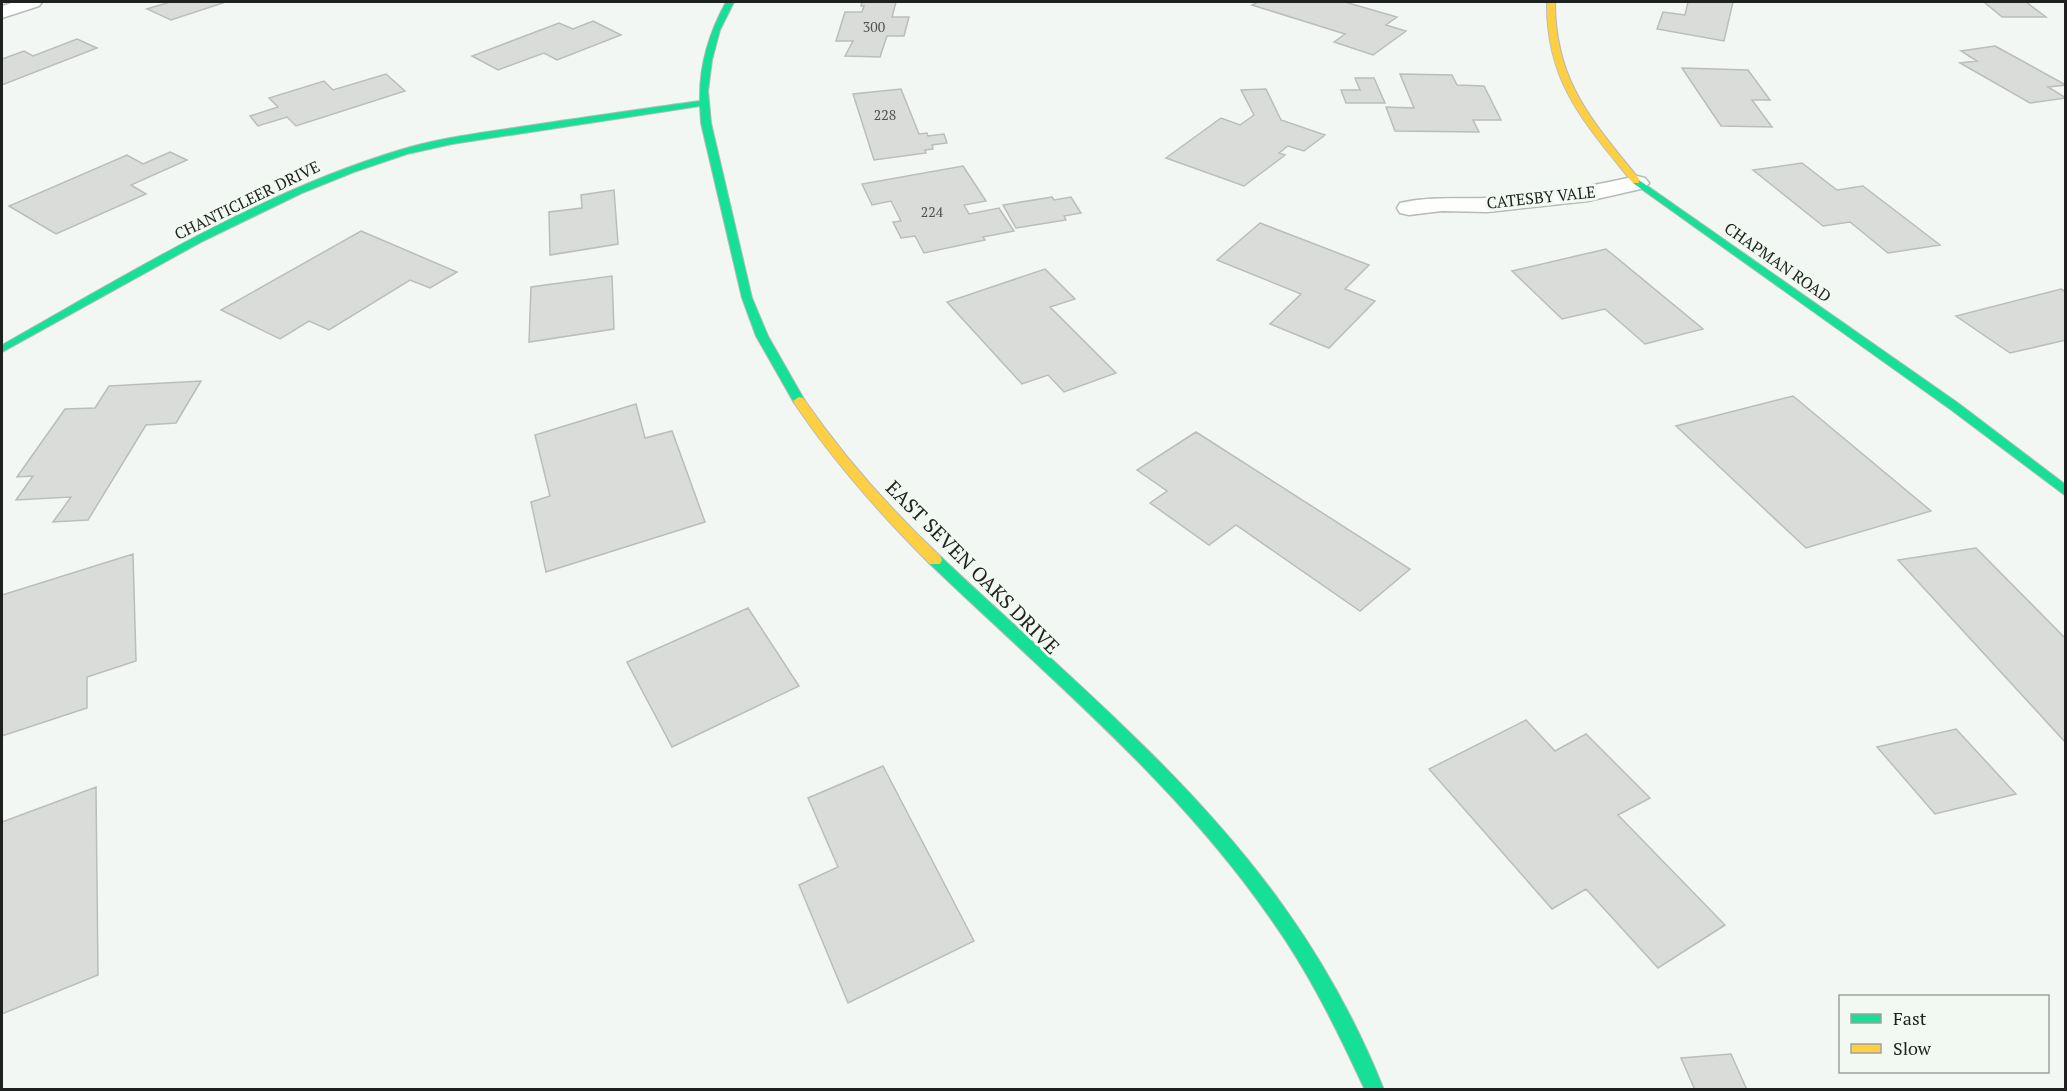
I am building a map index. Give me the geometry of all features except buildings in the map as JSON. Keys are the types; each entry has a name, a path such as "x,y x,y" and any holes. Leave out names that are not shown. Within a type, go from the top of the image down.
{"street":[{"path":"2,12 32,2"},
{"name":"EAST SEVEN OAKS DRIVE","path":"730,2 709,50 703,103 740,276 760,333 786,382 820,433 862,484 930,557 1127,743 1219,838 1288,925 1347,1026 1375,1089"},
{"name":"CHAPMAN ROAD","path":"1551,2 1549,22 1557,63 1563,79 1583,112 1637,183 1944,399 2066,492"},
{"name":"CHANTICLEER DRIVE","path":"2,349 215,231 268,204 339,174 405,152 459,139 703,103"},
{"name":"CATESBY VALE","path":"1409,208 1442,204 1500,204 1588,194 1637,183"}],"traffic: fast":[{"path":"730,2 716,30 708,60 704,91 706,123 747,298 762,336 799,401"},
{"path":"2,349 148,266 248,214 351,170 404,152 452,141 703,103"},
{"path":"1636,181 1954,406 2066,492"},
{"path":"935,560 1106,720 1188,804 1227,848 1263,893 1295,939 1338,1013 1375,1090"}],"traffic: slow":[{"path":"1551,2 1551,29 1555,54 1564,77 1589,120 1636,181"},
{"path":"799,401 829,444 862,485 935,560"}]}
